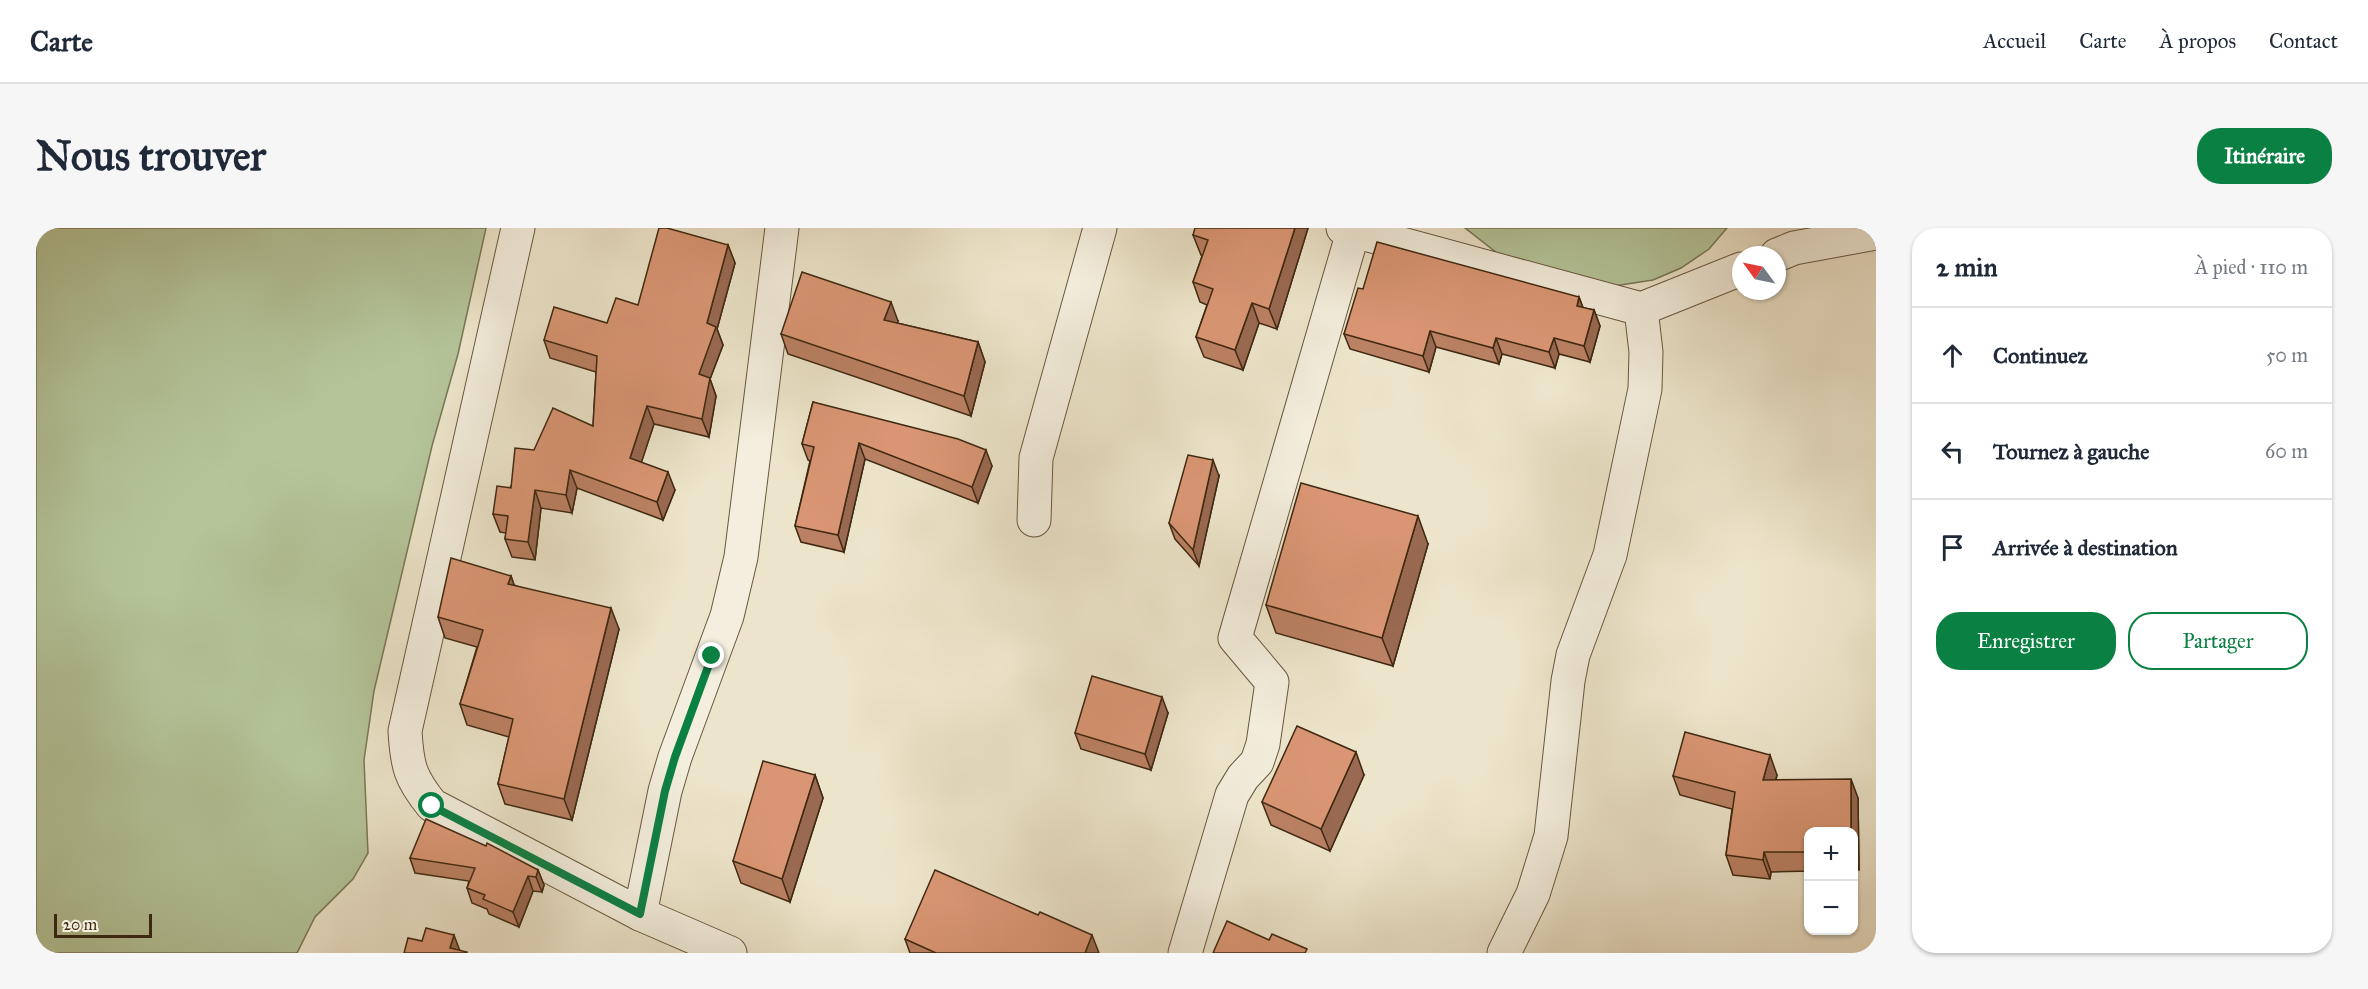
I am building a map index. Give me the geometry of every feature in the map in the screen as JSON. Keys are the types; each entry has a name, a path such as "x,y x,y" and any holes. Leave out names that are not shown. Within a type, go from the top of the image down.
{"street":[{"path":"518,228 405,731 407,761 417,787 432,806 640,914 730,953"},
{"path":"640,914 665,791 675,757 728,616 741,556 782,228"},
{"path":"1034,520 1036,458 1100,228"},
{"path":"1185,953 1232,795 1243,777 1257,762 1263,744 1272,682 1235,638 1348,230 1641,309 1732,273"},
{"path":"1787,244 1876,233"},
{"path":"1504,953 1533,894 1551,836 1568,681 1573,655 1610,555 1645,388 1646,352 1641,309"}],"green space":[{"path":"36,228 486,228 458,354 432,446 374,691 364,760 368,853 353,879 315,917 297,953 36,953"},
{"path":"1465,228 1727,228 1709,249 1681,268 1653,280 1614,286 1506,260"}],"building":[{"path":"659,228 667,228 728,245 707,323 716,327 699,374 710,378 702,419 647,406 630,458 668,472 657,502 570,470 566,495 535,490 528,542 505,539 508,516 493,514 497,486 511,488 515,448 534,450 553,408 593,426 597,356 544,340 554,307 607,323 616,298 638,305"},
{"path":"1195,228 1295,228 1269,309 1252,303 1235,350 1196,337 1213,289 1193,282 1208,240 1193,235"},
{"path":"1377,242 1579,297 1577,306 1594,310 1584,346 1554,338 1549,352 1496,338 1493,348 1430,331 1423,356 1344,334 1358,288 1363,289"},
{"path":"802,272 891,302 884,320 978,342 964,396 781,334"},
{"path":"813,402 958,439 986,450 972,487 859,443 838,535 795,526 814,447 802,444"},
{"path":"1188,455 1213,460 1193,550 1169,523"},
{"path":"1301,483 1418,516 1382,638 1266,605"},
{"path":"451,558 511,576 508,584 611,608 564,799 498,784 513,719 460,704 483,630 438,617"},
{"path":"1092,676 1162,697 1145,754 1075,733"},
{"path":"1297,726 1356,752 1321,829 1262,802"},
{"path":"1685,732 1770,755 1763,780 1851,779 1851,827 1804,827 1804,852 1764,852 1763,860 1726,855 1735,792 1673,776"},
{"path":"763,761 815,775 782,879 733,861"},
{"path":"426,819 486,846 487,843 538,870 536,877 528,876 513,912 483,899 485,895 467,888 475,868 410,858"},
{"path":"935,870 1038,915 1040,912 1092,935 1085,953 936,953 905,939"},
{"path":"1227,921 1269,940 1272,934 1307,949 1305,953 1213,953"},
{"path":"426,928 454,935 450,948 467,953 404,953 408,938 422,941"}],"route":[{"path":"432,806 640,914 665,791 712,656"}]}
